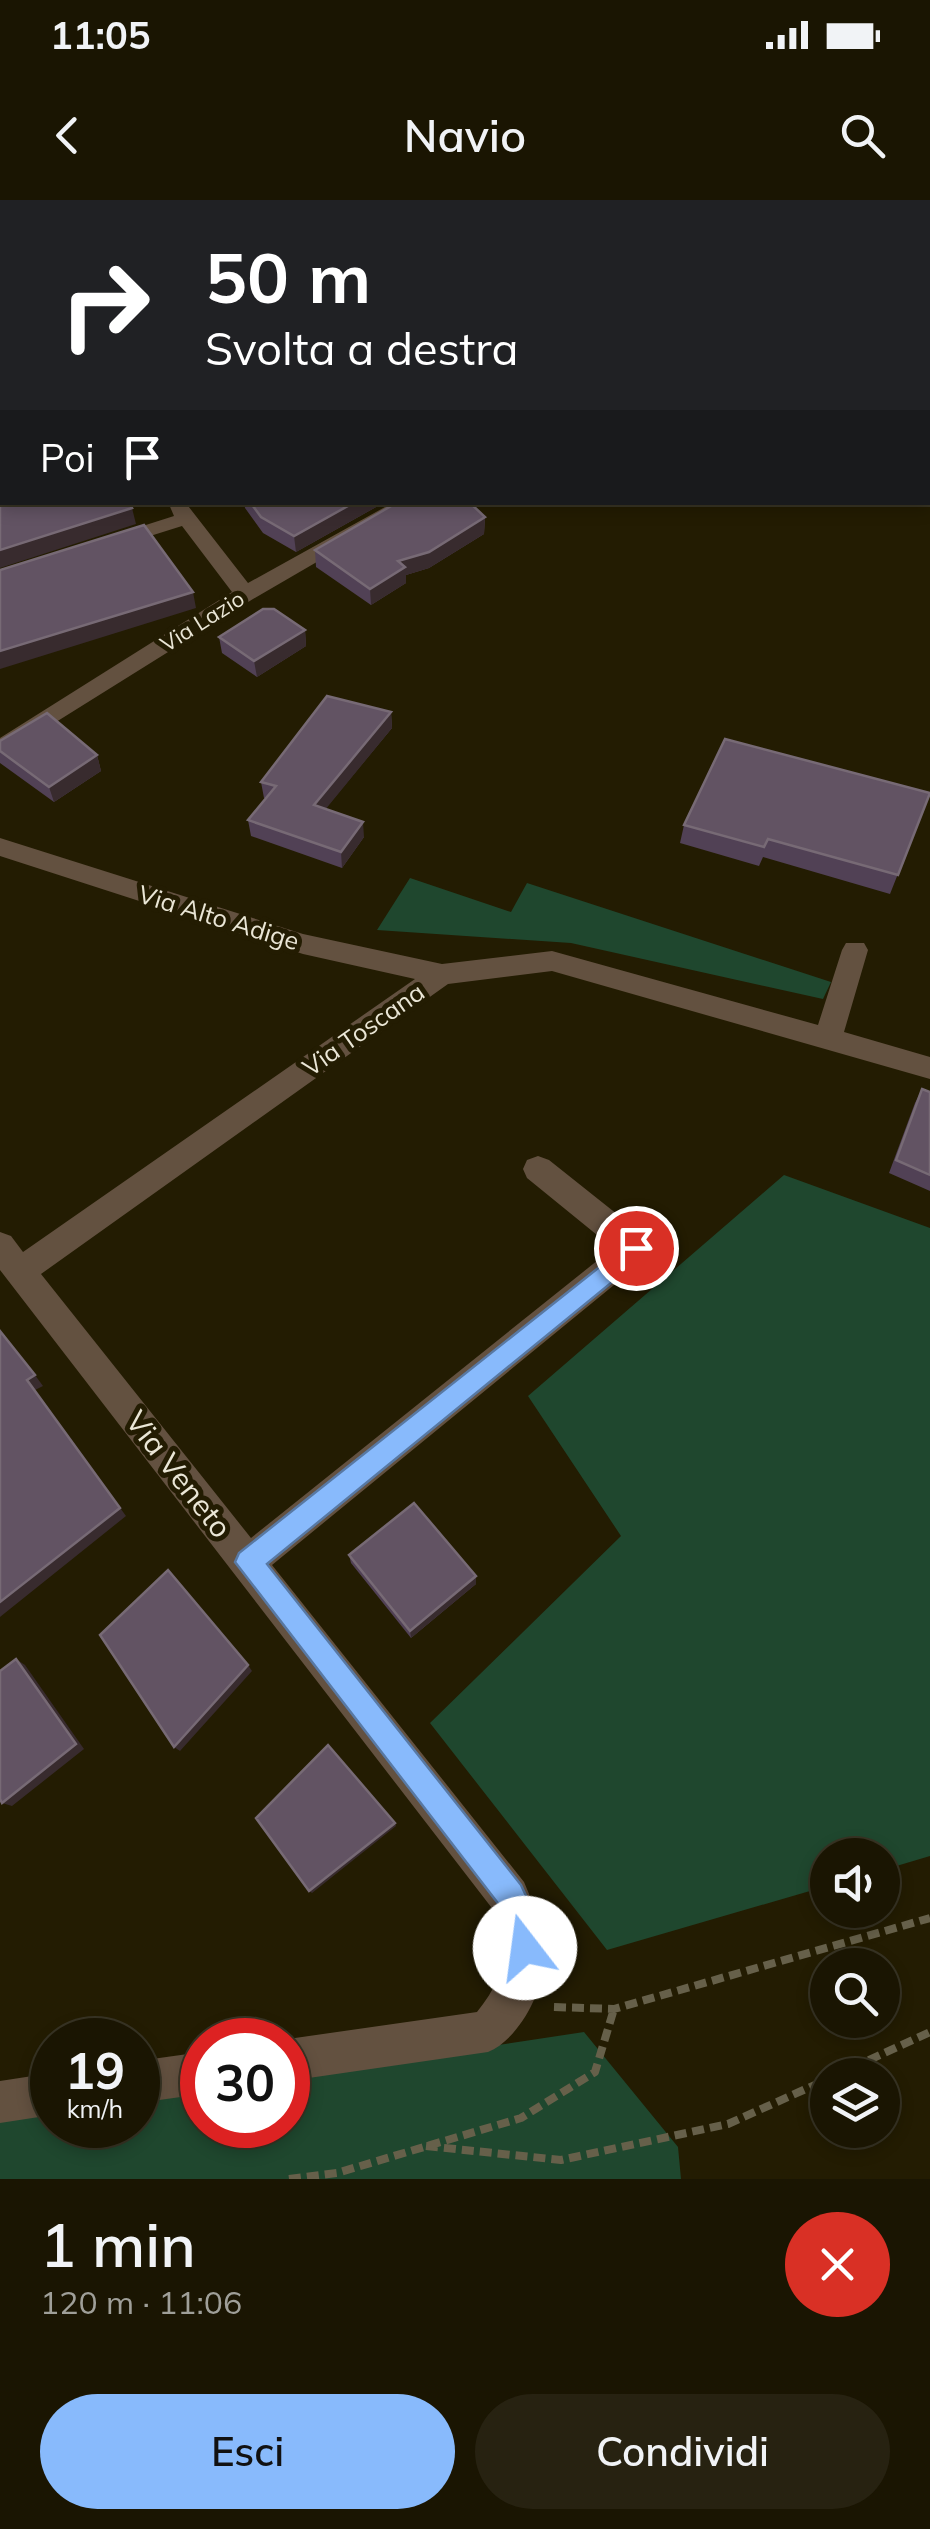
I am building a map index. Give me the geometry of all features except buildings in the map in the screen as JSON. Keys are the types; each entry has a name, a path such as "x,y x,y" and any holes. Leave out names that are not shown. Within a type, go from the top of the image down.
{"street":[{"name":"Via Lazio","path":"0,749 245,594 405,505"},
{"path":"93,548 180,510 245,594"},
{"name":"Via Alto Adige","path":"0,847 302,944 442,974"},
{"path":"828,1038 855,950"},
{"name":"Via Toscana","path":"10,1258 442,974 552,961 930,1068"},
{"path":"248,1562 636,1248 538,1169"},
{"name":"Via Veneto","path":"10,1258 510,1896 525,1928 525,1969 511,2005"},
{"path":"310,2057 488,2031 511,2005"},
{"path":"0,2102 30,2097"}],"path":[{"path":"511,2005 614,2009 930,1918"},
{"path":"288,2179 338,2172 521,2118 595,2072 614,2009"},
{"path":"873,2058 930,2032"},
{"path":"426,2146 561,2160 728,2124 810,2087"}],"green space":[{"path":"410,878 511,912 527,883 831,982 823,999 571,943 377,930"},
{"path":"784,1175 930,1228 930,1856 900,1865 900,1838 810,1838 810,1891 607,1950 430,1723 621,1536 528,1396"},
{"path":"584,2032 678,2147 681,2179 0,2179 0,2120 30,2115 30,2148 160,2148 160,2096 180,2092 180,2148 310,2148 310,2074"}],"route":[{"path":"525,1948 525,1928 510,1896 248,1562 636,1248"}]}
